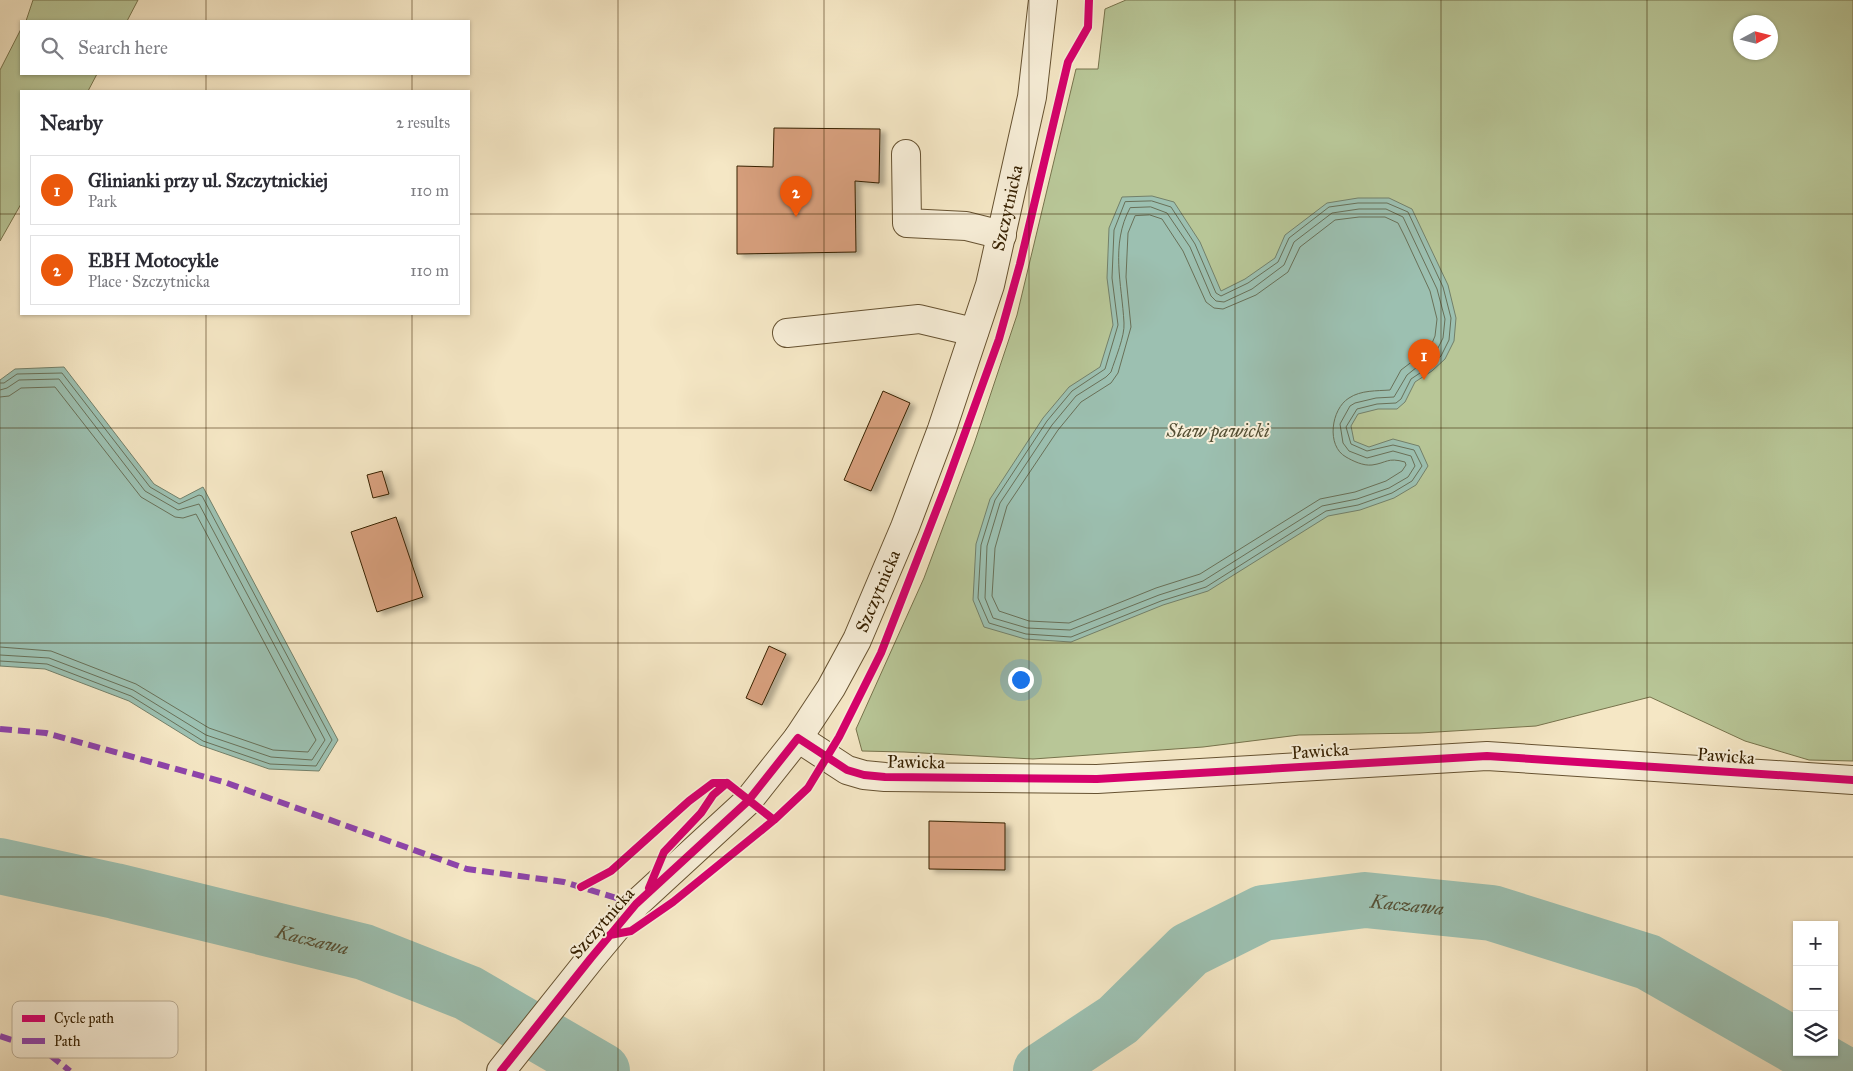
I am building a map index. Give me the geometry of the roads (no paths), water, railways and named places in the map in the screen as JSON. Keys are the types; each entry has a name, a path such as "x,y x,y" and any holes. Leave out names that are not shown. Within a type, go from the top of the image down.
{"street":[{"name":"Szczytnicka","path":"501,1071 591,958 648,892 748,801 798,738 831,688 857,640 905,527 938,438 990,284 1032,98 1042,0"},
{"path":"906,154 907,223 966,226 1002,235"},
{"path":"787,333 919,319 974,332"},
{"name":"Pawicka","path":"798,738 847,770 864,775 885,777 1097,780 1487,756 1853,780"}],"water":[{"name":"Staw pawicki","path":"1152,196 1174,202 1200,242 1221,291 1245,279 1275,258 1285,235 1327,203 1358,198 1389,198 1412,209 1448,285 1456,318 1454,341 1445,359 1432,371 1415,382 1405,402 1397,409 1378,409 1358,414 1351,426 1354,441 1369,447 1393,439 1419,446 1428,466 1416,485 1394,498 1360,510 1328,516 1208,591 1163,605 1071,642 1025,639 984,627 973,600 976,544 990,499 1043,418 1069,387 1100,367 1113,325 1107,278 1109,228 1122,197"},
{"path":"64,367 154,484 180,499 203,487 338,740 319,771 269,769 200,745 129,701 45,669 0,666 0,380 15,369"}],"waterway":[{"name":"Kaczawa","path":"0,866 115,891 364,952 468,993 602,1071"},
{"name":"Kaczawa","path":"1041,1071 1118,1020 1189,950 1263,913 1365,900 1492,913 1648,962 1793,1045"},
{"name":"Kaczawa","path":"1812,1056 1838,1071"}],"place":[{"name":"EBH Motocykle","path":"796,217"},
{"name":"Glinianki przy ul. Szczytnickiej","path":"1424,380"}]}
